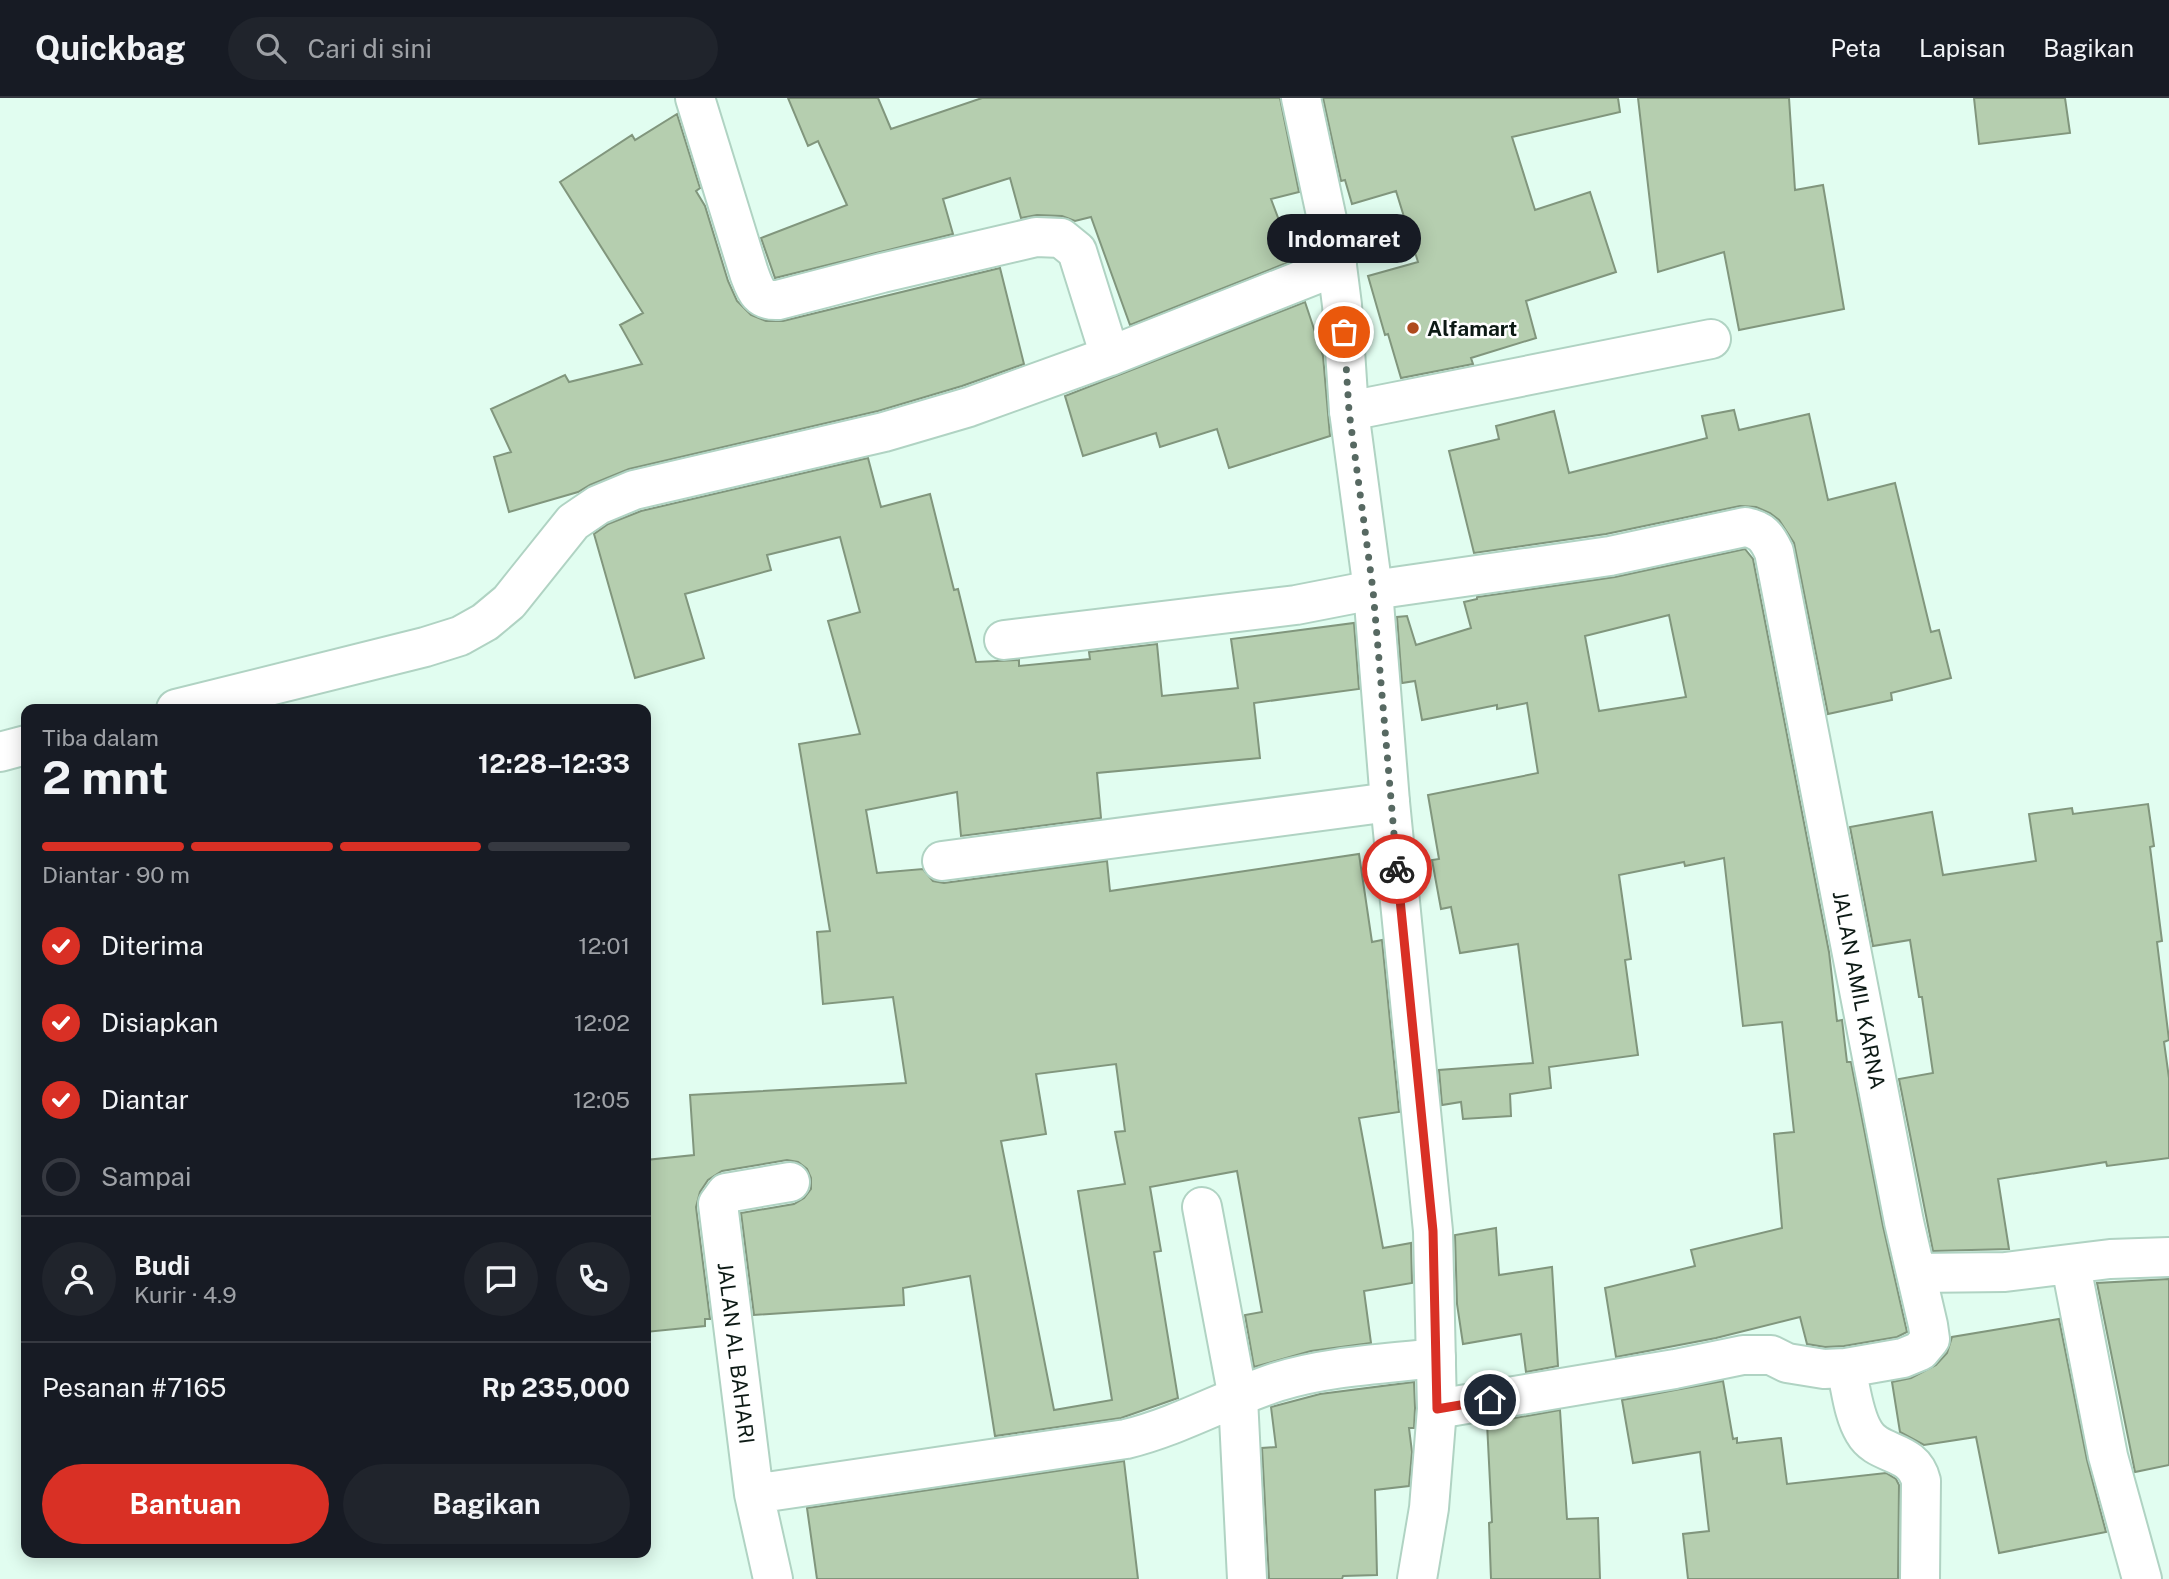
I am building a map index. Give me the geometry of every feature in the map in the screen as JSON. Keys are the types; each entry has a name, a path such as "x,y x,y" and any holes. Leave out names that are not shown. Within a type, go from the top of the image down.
{"street":[{"path":"695,98 749,273 756,293 761,297 778,300 882,272 1052,236 1061,238 1077,251 1110,356"},
{"path":"1301,98 1337,266 1342,305 1349,411 1373,590 1390,802 1433,1231 1437,1409 1429,1508 1417,1579"},
{"path":"196,704 460,636 485,622 509,602 573,522 598,505 635,490 884,432 969,407 1110,356 1337,266"},
{"path":"1349,411 1711,339"},
{"name":"JALAN AMIL KARNA","path":"1373,590 1610,556 1745,527 1758,529 1766,536 1774,552 1903,1222 1930,1339 1920,1351 1903,1358 1846,1367 1815,1368 1787,1363 1771,1355 1743,1355 1437,1409"},
{"path":"1004,640 1296,605 1373,590"},
{"path":"0,752 21,747"},
{"path":"942,861 1390,802"},
{"name":"JALAN AL BAHARI","path":"773,1579 754,1494 718,1204 726,1193 790,1182"},
{"path":"1202,1207 1238,1398 1247,1579"},
{"path":"1916,1273 1995,1273 2071,1266 2110,1259 2169,1257"},
{"path":"2071,1266 2108,1456 2143,1579"},
{"path":"754,1494 1126,1439 1160,1431 1277,1382 1320,1372 1436,1358"},
{"path":"1846,1367 1864,1433 1879,1446 1909,1460 1919,1471 1920,1579"}],"building":[{"path":"788,98 878,98 891,129 982,98 1280,98 1299,192 1271,199 1294,260 1130,325 1091,217 1075,221 1062,216 1037,215 1021,218 1010,178 943,199 953,234 775,278 761,238 847,205 818,141 808,146"},
{"path":"1323,98 1618,98 1620,112 1512,137 1535,210 1590,192 1616,272 1526,301 1536,338 1471,358 1473,364 1401,378 1368,276 1418,262 1396,191 1352,204 1345,180 1341,181"},
{"path":"1638,98 1789,98 1795,190 1823,185 1844,309 1739,330 1724,252 1658,272"},
{"path":"1974,98 2065,98 2070,133 1979,144"},
{"path":"677,114 700,188 696,191 705,206 728,281 737,301 751,315 766,321 783,321 1000,268 1024,364 878,411 629,469 578,492 509,512 494,457 511,452 491,409 565,375 569,382 642,364 620,325 643,313 560,182 632,135 635,140"},
{"path":"1305,302 1323,356 1330,436 1229,468 1217,429 1160,447 1156,433 1083,456 1065,396"},
{"path":"1734,410 1739,430 1809,414 1828,500 1895,483 1931,632 1939,630 1951,678 1891,693 1892,700 1828,714 1794,543 1779,520 1756,507 1740,506 1606,534 1474,553 1449,451 1499,439 1496,426 1554,411 1569,473 1707,438 1702,416"},
{"path":"868,458 881,507 930,494 954,590 958,589 976,662 1019,660 1019,666 1090,659 1089,652 1157,644 1162,696 1238,688 1231,639 1354,623 1359,689 1254,703 1260,758 1097,773 1101,818 961,836 957,792 866,810 877,873 923,869 933,881 944,883 1107,861 1110,891 1359,854 1372,942 1382,940 1399,1112 1359,1118 1383,1248 1411,1243 1412,1283 1364,1291 1371,1343 1311,1351 1254,1367 1245,1315 1262,1312 1237,1171 1150,1187 1161,1251 1154,1252 1178,1398 1121,1418 995,1436 970,1276 903,1288 904,1305 754,1315 741,1213 794,1204 804,1198 811,1189 811,1178 807,1169 798,1162 787,1160 722,1171 708,1180 700,1192 696,1207 710,1319 705,1319 705,1326 651,1331 651,1159 694,1155 690,1095 906,1083 893,997 823,1004 817,932 830,931 799,744 860,734 828,621 860,612 840,537 767,555 771,570 685,594 704,658 635,678 594,534 608,524 641,511","holes":["1116,1064 1125,1131 1115,1132 1125,1184 1078,1191 1112,1400 1054,1410 1001,1141 1046,1134 1036,1074"]},
{"path":"1745,549 1753,559 1829,952 1837,1021 1842,1020 1847,1062 1851,1062 1907,1332 1897,1337 1844,1346 1807,1344 1800,1317 1716,1338 1616,1357 1605,1288 1695,1266 1691,1250 1782,1228 1774,1134 1794,1132 1782,1022 1743,1026 1724,858 1685,866 1684,862 1619,875 1631,959 1625,960 1638,1055 1549,1067 1551,1088 1510,1094 1511,1116 1463,1119 1461,1102 1442,1105 1439,1070 1533,1063 1518,944 1460,953 1451,907 1441,909 1432,860 1439,859 1428,795 1538,773 1527,703 1497,709 1497,705 1422,720 1415,681 1402,683 1397,617 1407,616 1416,645 1471,628 1464,602 1477,597 1615,577","holes":["1669,615 1686,697 1599,711 1585,636"]},
{"path":"2148,804 2154,846 2150,847 2162,941 2157,942 2169,1040 2164,1042 2169,1078 2169,1158 2107,1166 2106,1162 1998,1179 2009,1249 1933,1251 1899,1079 1933,1073 1922,997 1919,997 1910,940 1873,946 1850,827 1932,812 1943,875 2036,861 2029,814 2072,808 2073,814"},
{"path":"1496,1228 1499,1275 1552,1267 1558,1366 1526,1372 1521,1334 1463,1344 1457,1304 1455,1235"},
{"path":"2169,1279 2169,1465 2135,1472 2097,1283"},
{"path":"2059,1319 2087,1460 2106,1532 1999,1553 1976,1437 1924,1445 1900,1432 1892,1382 1911,1378 1936,1365 1947,1353 1952,1337"},
{"path":"1723,1381 1733,1439 1737,1438 1737,1443 1781,1438 1787,1484 1886,1473 1896,1479 1899,1485 1898,1579 1688,1579 1683,1534 1709,1531 1700,1452 1633,1463 1622,1400"},
{"path":"1414,1382 1414,1428 1409,1428 1412,1452 1409,1486 1375,1490 1377,1575 1343,1576 1342,1579 1269,1579 1262,1448 1276,1447 1271,1407 1320,1394"},
{"path":"1560,1410 1567,1519 1598,1518 1600,1579 1491,1579 1489,1523 1492,1522 1487,1423"},
{"path":"1124,1461 1138,1579 817,1579 807,1508"}],"way so far":[{"path":"1344,332 1349,411 1373,590 1397,869"}],"place":[{"name":"Alfamart","path":"1413,328"},
{"name":"Indomaret","path":"1344,332"}],"route":[{"path":"1397,869 1433,1231 1437,1409 1490,1400"}]}
